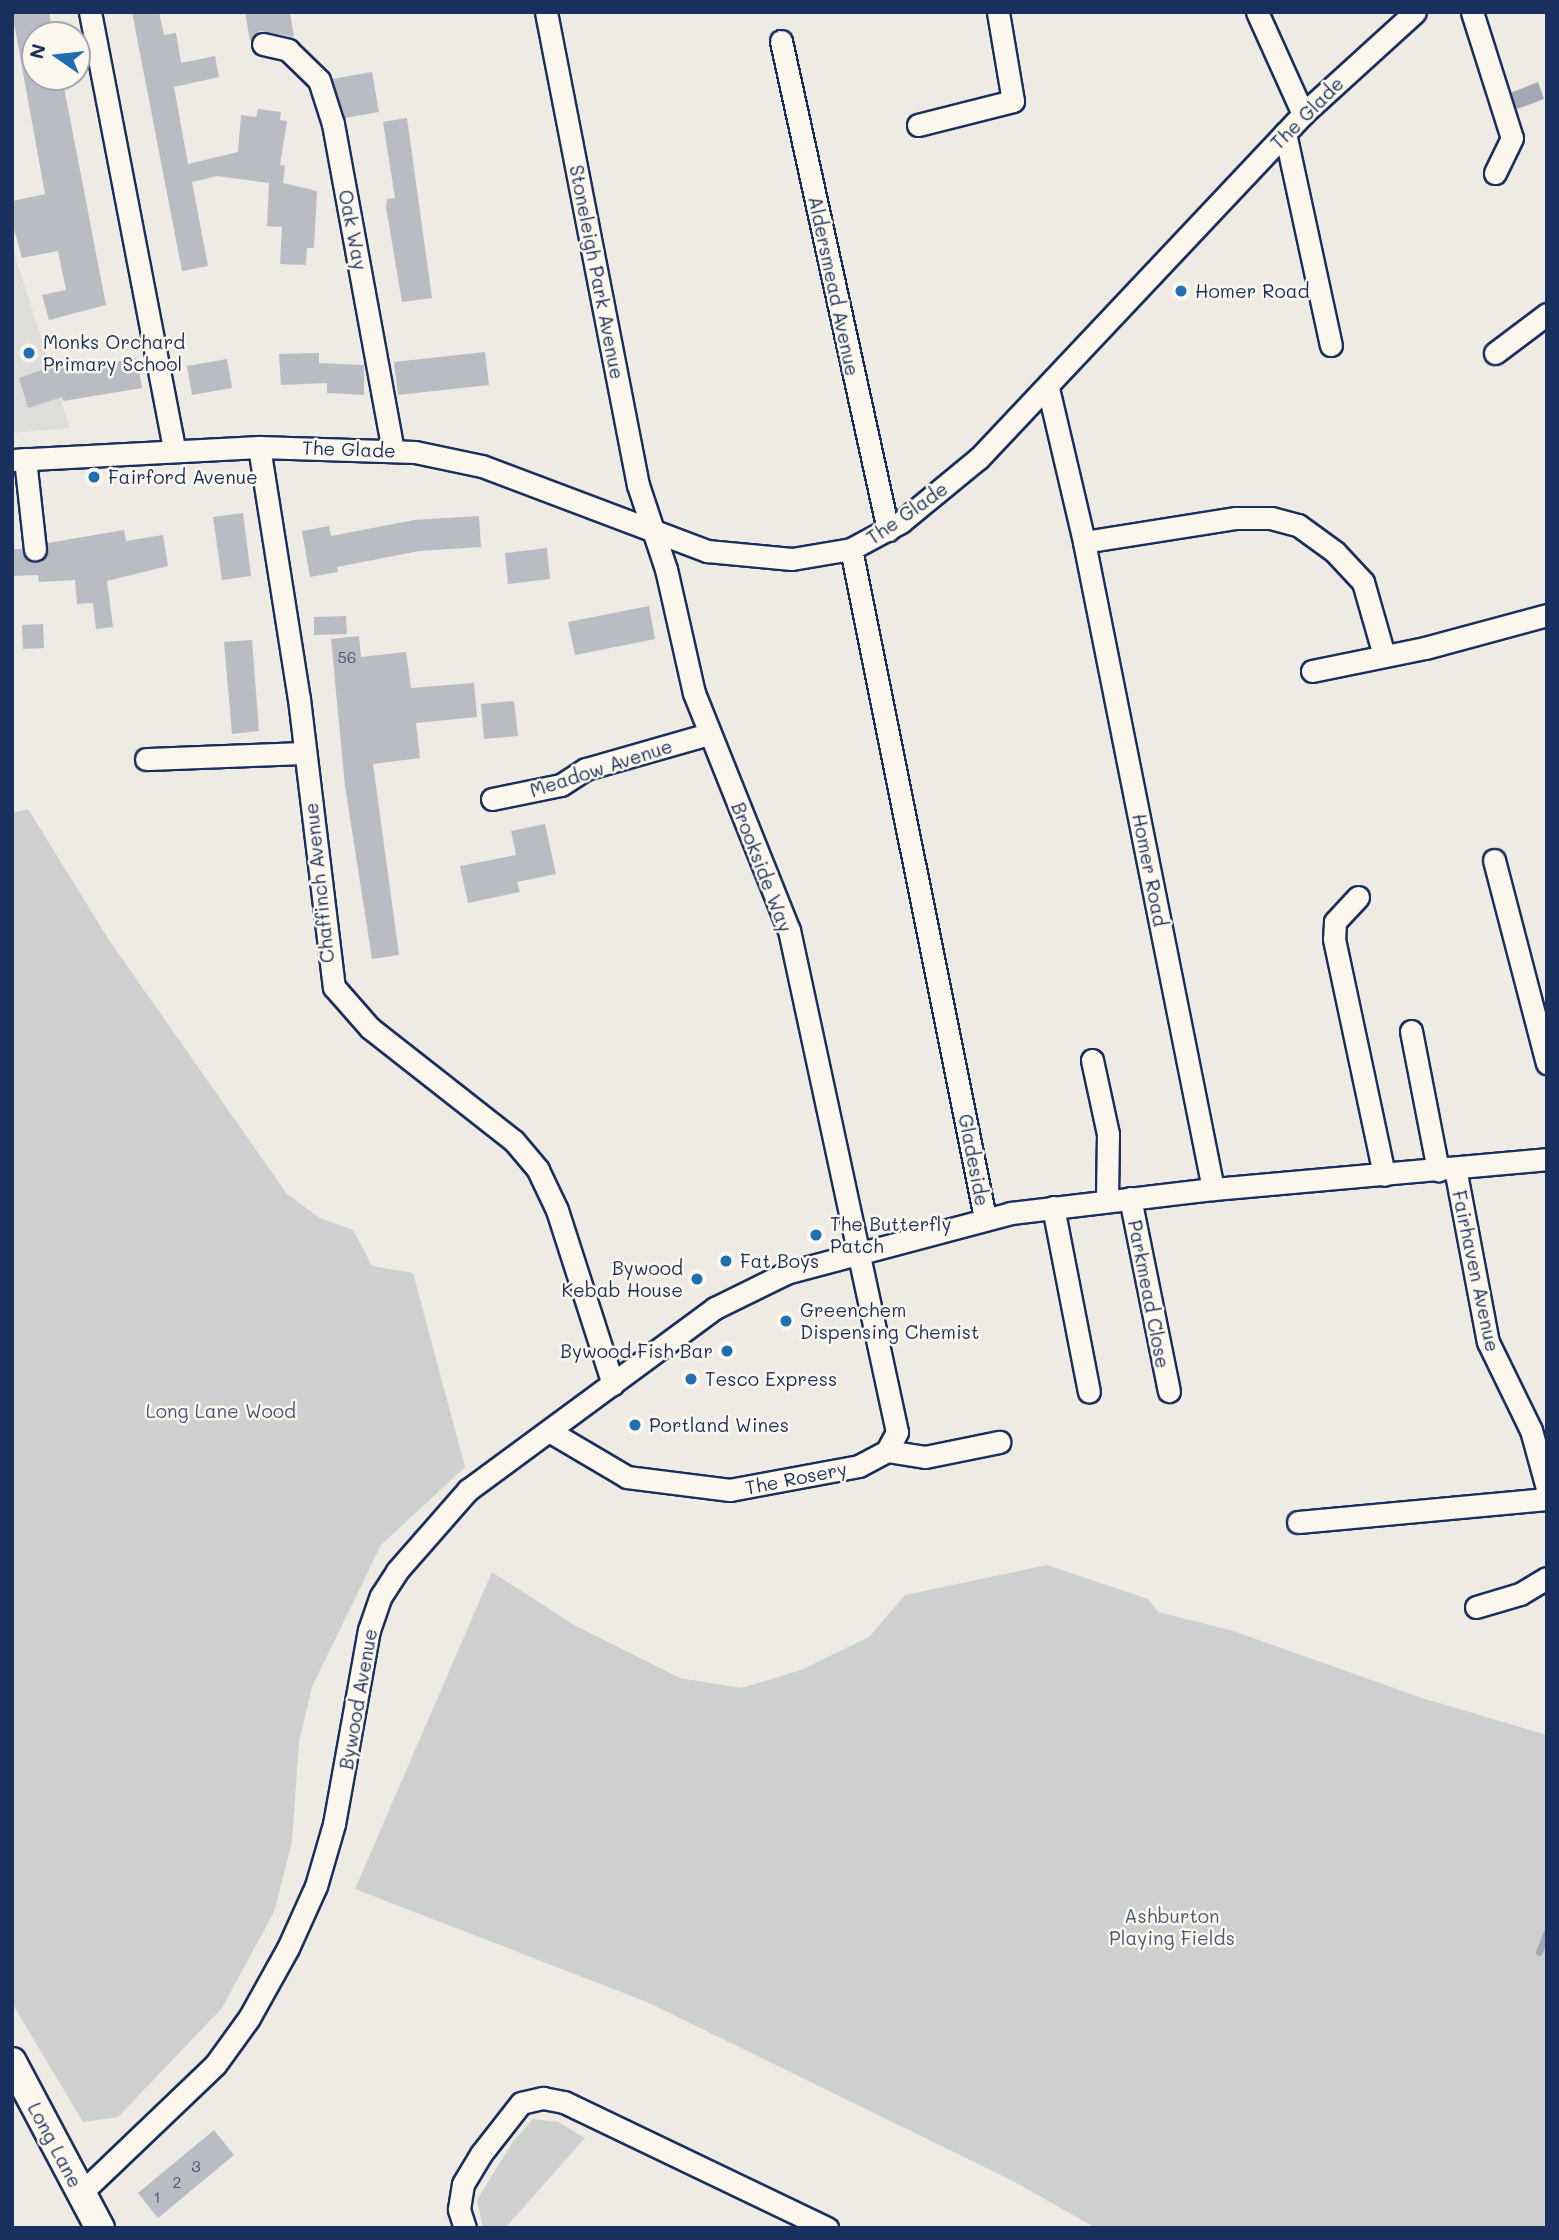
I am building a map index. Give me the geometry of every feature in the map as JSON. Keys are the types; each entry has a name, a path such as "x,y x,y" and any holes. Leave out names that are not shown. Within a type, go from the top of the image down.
{"main road":[{"name":"Long Lane","path":"12,2062 100,2228"}],"street":[{"path":"90,12 174,449"},
{"name":"Stoneleigh Park Avenue","path":"547,12 638,485 654,530"},
{"path":"918,125 1013,101 998,12"},
{"path":"1258,12 1303,114"},
{"name":"The Glade","path":"19,459 174,449 259,447 393,450 482,466 707,551 757,558 800,559 851,549 888,530 954,480 1048,388 1303,114 1415,12"},
{"path":"1472,12 1512,138 1495,173"},
{"name":"Aldersmead Avenue","path":"781,41 888,530"},
{"name":"Oak Way","path":"263,44 288,50 319,80 333,124 393,450"},
{"path":"1285,133 1331,345"},
{"path":"1494,353 1547,314"},
{"name":"Homer Road","path":"1048,388 1084,542 1213,1189"},
{"name":"Chaffinch Avenue","path":"259,447 305,753 334,987 370,1028 503,1132 538,1170 557,1210 613,1384"},
{"path":"19,459 35,549"},
{"path":"1084,542 1236,518 1271,518 1297,525 1335,552 1363,582 1384,655"},
{"name":"Brookside Way","path":"654,530 686,669 709,734 789,930 858,1251"},
{"name":"Gladeside","path":"851,549 985,1218 1107,1200 1547,1159"},
{"path":"1312,671 1547,615"},
{"name":"Meadow Avenue","path":"492,799 561,785 586,769 709,734"},
{"path":"146,759 305,753"},
{"path":"1494,860 1547,1063"},
{"path":"1358,897 1335,922 1334,939 1384,1175"},
{"name":"Fairhaven Avenue","path":"1411,1031 1488,1342 1531,1430 1547,1488"},
{"path":"1092,1060 1108,1134 1107,1200"},
{"name":"Parkmead Close","path":"1130,1198 1168,1391"},
{"path":"1053,1206 1089,1392"},
{"name":"Bywood Avenue","path":"81,2193 215,2065 250,2018 288,1948 324,1862 362,1659 385,1589 461,1497 733,1296 774,1278 858,1251 985,1218"},
{"path":"858,1251 897,1432 887,1451 925,1457 999,1442"},
{"name":"The Rosery","path":"550,1431 627,1477 730,1490 837,1473 887,1451"},
{"path":"1298,1522 1547,1499"},
{"path":"1476,1607 1520,1594 1547,1578"},
{"path":"465,2228 459,2210 463,2185 481,2154 521,2104 542,2098 565,2102 827,2228"}],"shaded area":[{"path":"1538,82 1544,99 1517,109 1510,93"},
{"name":"Monks Orchard Primary School","path":"12,243 22,278 70,428 12,433"}],"green space":[{"name":"Long Lane Wood","path":"28,809 109,940 287,1194 320,1218 353,1230 372,1266 413,1273 465,1467 381,1545 312,1687 299,1742 292,1842 274,1912 222,2008 118,2117 83,2122 12,2003 12,813"},
{"name":"Ashburton Playing Fields","path":"1047,1565 1148,1599 1158,1612 1233,1631 1422,1698 1547,1735 1547,2228 1096,2228 1013,2181 647,2002 355,1889 492,1572 574,1625 680,1678 742,1688 801,1670 869,1637 905,1595"},
{"path":"533,2119 558,2122 585,2138 505,2228 483,2228 477,2200 512,2143"}],"building":[{"path":"12,12 49,12 51,21 21,21 21,62"},
{"path":"132,12 159,12 164,35 176,33 181,63 215,56 219,77 174,87 188,164 238,152 241,115 256,117 258,109 281,112 280,120 287,121 280,165 285,166 283,183 317,191 314,248 307,248 306,265 280,264 282,227 267,226 269,183 217,176 192,182 208,266 182,271"},
{"path":"245,12 290,12 294,37 260,31 250,41"},
{"path":"372,72 379,112 345,118 332,79"},
{"path":"26,91 65,91 106,305 49,320 42,295 66,290 58,251 22,258 12,222 12,201 45,194"},
{"path":"407,118 432,298 402,302 386,207 387,199 395,198 383,122"},
{"path":"485,352 489,385 398,395 394,362"},
{"path":"319,353 319,363 364,365 364,395 327,393 327,383 281,385 279,354"},
{"path":"75,358 76,368 137,358 142,388 63,401 62,397 28,408 19,378"},
{"path":"227,359 232,388 192,395 187,366"},
{"path":"243,513 251,576 222,580 213,517"},
{"path":"479,516 481,547 419,551 337,567 338,572 310,577 302,531 329,526 331,536 414,520"},
{"path":"124,530 126,541 163,535 168,566 107,581 113,627 96,629 93,603 77,604 75,580 39,582 38,575 12,576 12,549 22,549 25,557 37,562 47,555 48,543"},
{"path":"547,548 550,579 508,584 505,553"},
{"path":"649,606 655,639 575,655 568,622"},
{"path":"346,616 347,634 314,635 314,617"},
{"path":"43,624 44,648 23,649 22,625"},
{"path":"359,636 361,657 406,652 411,688 474,683 477,717 416,723 420,758 373,764 399,955 372,959 345,786 331,639"},
{"path":"252,640 259,731 232,734 224,642"},
{"path":"514,701 518,736 484,739 481,704"},
{"path":"545,824 556,874 517,882 520,892 468,903 460,866 516,855 511,831"},
{"path":"214,2130 234,2155 158,2218 138,2193"}],"waterway":[{"path":"1539,1952 1547,1931"}],"place":[{"name":"Homer Road","path":"1181,291"},
{"name":"Monks Orchard Primary School","path":"29,353"},
{"name":"Fairford Avenue","path":"94,477"},
{"name":"The Butterfly Patch","path":"816,1235"},
{"name":"Fat Boys","path":"726,1261"},
{"name":"Bywood Kebab House","path":"697,1279"},
{"name":"Greenchem Dispensing Chemist","path":"786,1321"},
{"name":"Bywood Fish Bar","path":"727,1351"},
{"name":"Tesco Express","path":"691,1379"},
{"name":"Portland Wines","path":"635,1425"}]}
